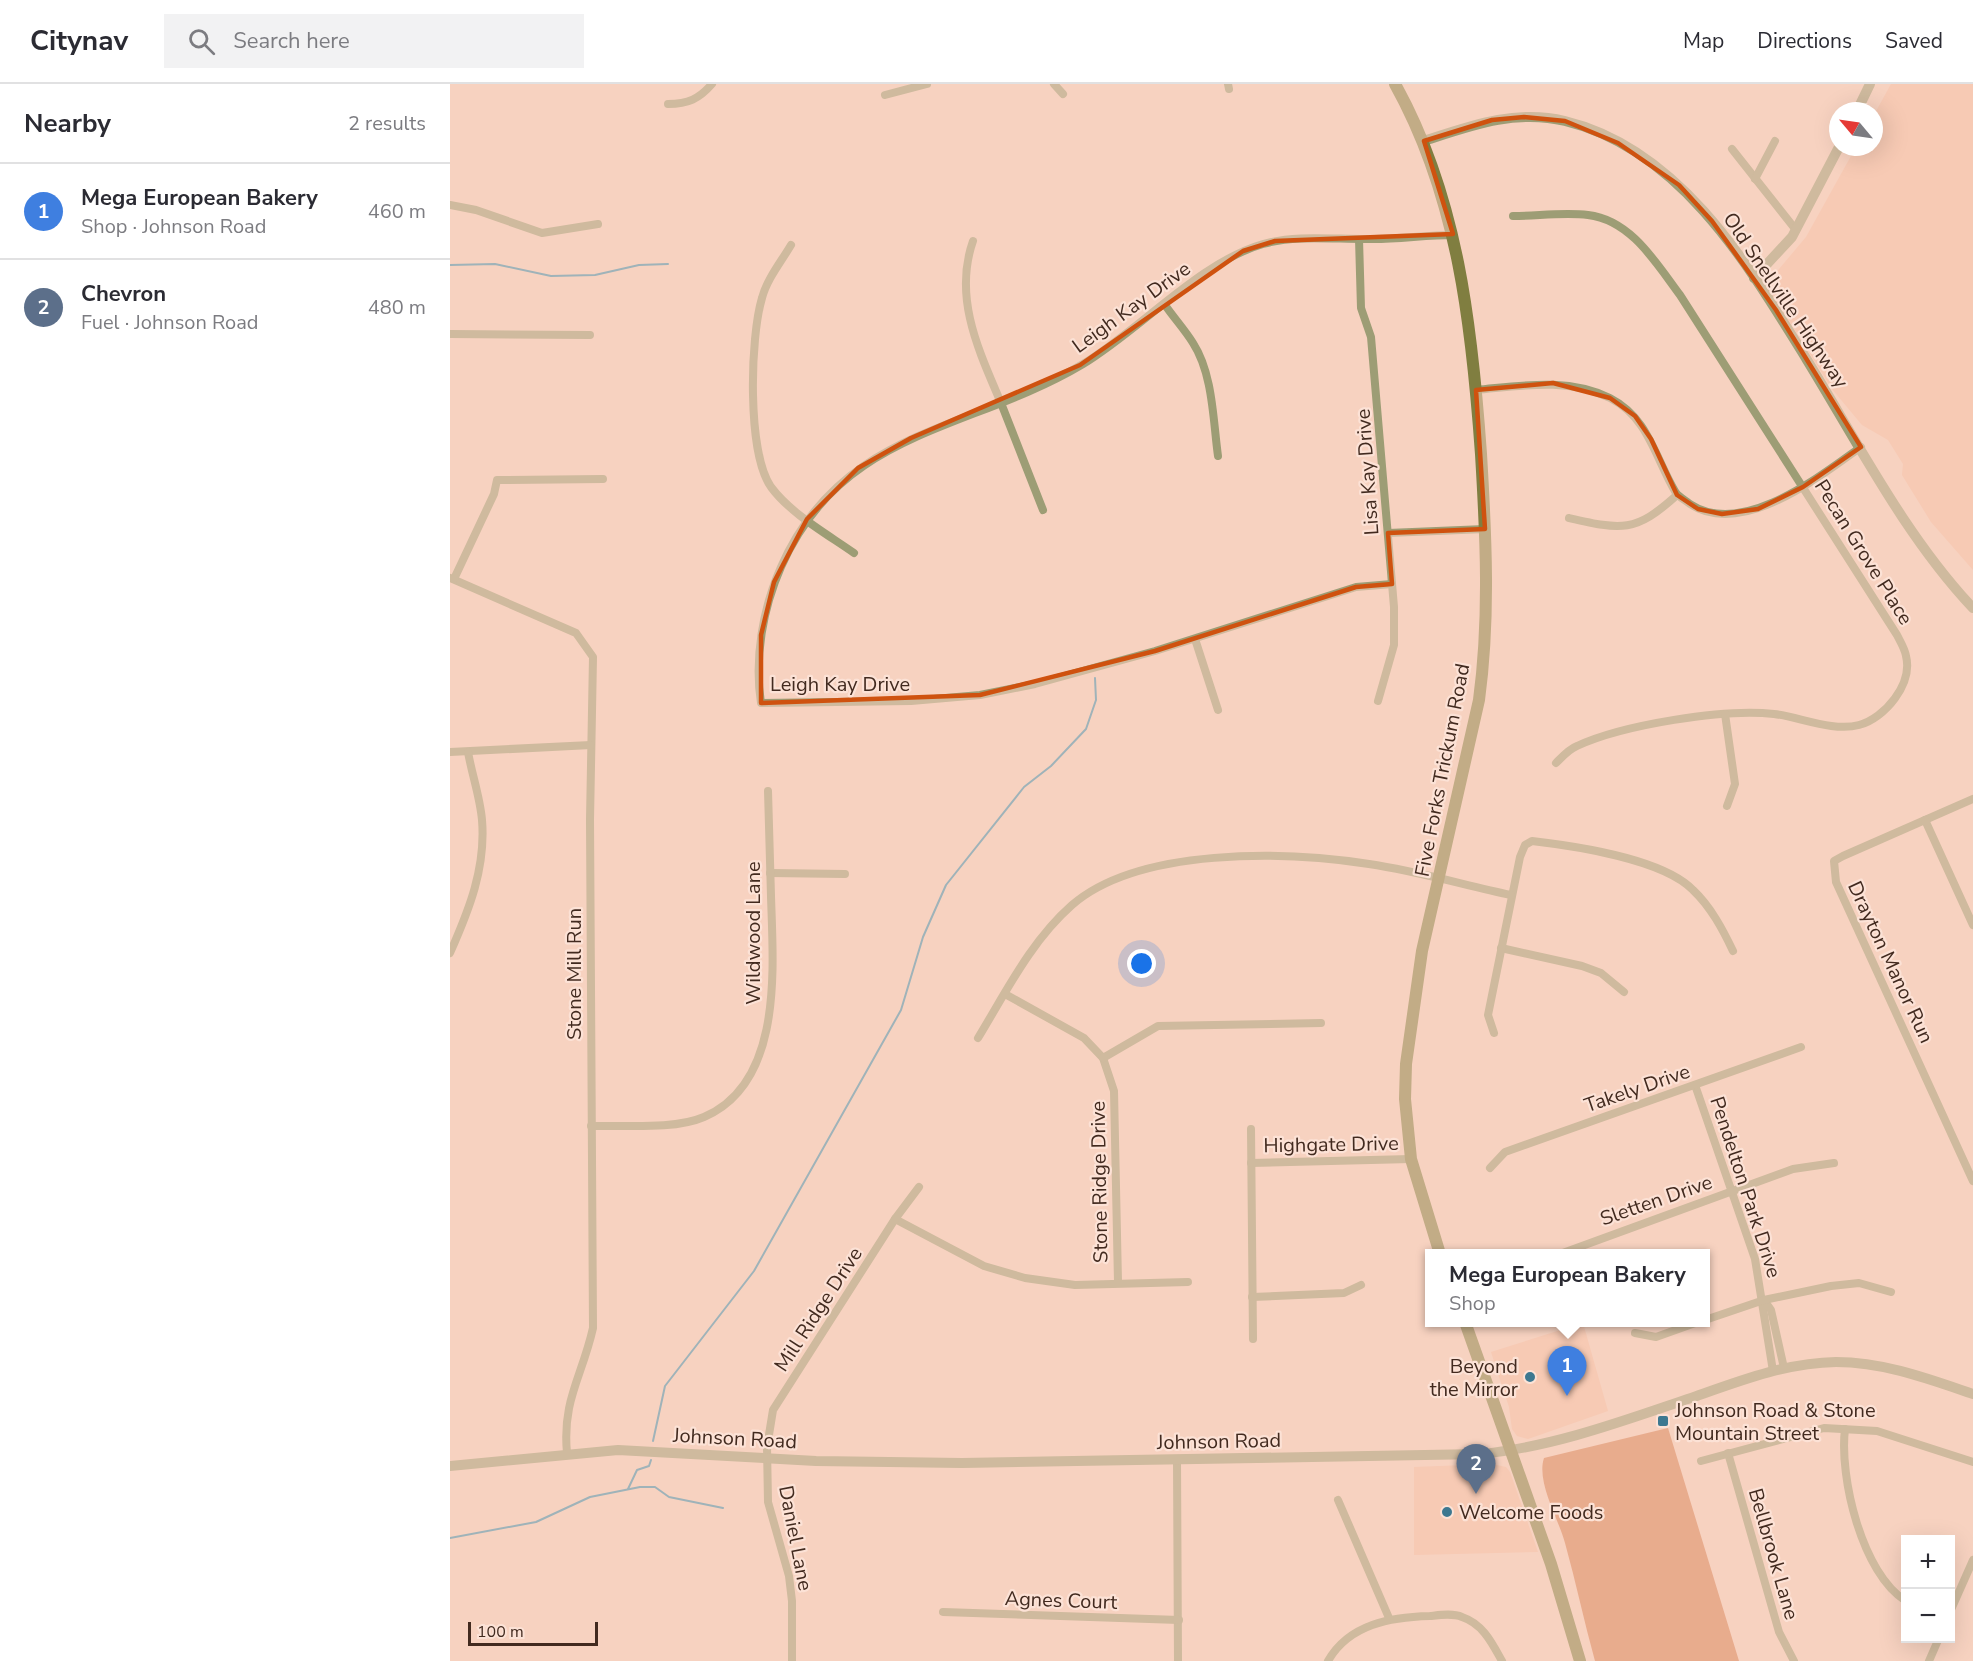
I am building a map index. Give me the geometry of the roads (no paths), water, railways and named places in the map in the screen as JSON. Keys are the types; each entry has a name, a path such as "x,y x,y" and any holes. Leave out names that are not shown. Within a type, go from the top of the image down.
{"main road":[{"name":"Five Forks Trickum Road","path":"1395,84 1424,141 1445,201 1453,235 1476,390 1488,580 1484,659 1479,700 1440,880 1422,951 1406,1064 1406,1100 1411,1159 1438,1249"},
{"path":"1466,1327 1551,1564 1580,1661"}],"street":[{"path":"668,104 684,104 695,99 712,84"},
{"path":"885,95 927,84"},
{"path":"1053,84 1063,94"},
{"path":"1861,102 1870,84"},
{"name":"Old Snellville Highway","path":"1424,141 1470,125 1512,117 1565,121 1594,131 1650,163 1679,185 1712,221 1754,278 1919,541 1946,579 1973,608"},
{"path":"1755,179 1775,141"},
{"path":"1732,149 1796,230"},
{"path":"1754,278 1782,250 1796,230 1834,156"},
{"path":"450,205 476,210 543,233 598,224"},
{"name":"Pecan Grove Place","path":"1513,216 1589,215 1614,223 1642,244 1680,295 1898,635 1907,657 1905,679 1894,699 1879,717 1857,726 1832,725 1750,711 1725,714 1641,726 1576,746 1556,763"},
{"name":"Leigh Kay Drive","path":"1392,584 1356,587 1195,639 1035,684 980,695 911,701 761,703 758,687 761,644 768,601 785,558 807,519 843,480 884,451 1080,366 1219,263 1255,247 1275,241 1453,235"},
{"name":"Lisa Kay Drive","path":"1359,239 1360,296 1371,337 1392,584 1394,645 1378,701"},
{"path":"973,241 966,265 968,316 1043,510"},
{"path":"790,245 763,296 756,325 756,436 760,465 772,488 807,519 854,553"},
{"path":"1165,305 1194,344 1202,364 1208,384 1218,456"},
{"path":"450,334 590,335"},
{"path":"1476,390 1552,383 1578,386 1610,398 1635,416 1651,439 1677,495 1698,509 1722,514 1758,509 1803,487 1861,447"},
{"path":"452,579 494,494 497,480 603,479"},
{"path":"1569,518 1612,528 1637,525 1658,512 1677,495"},
{"path":"1388,533 1485,529"},
{"name":"Stone Mill Run","path":"452,579 576,633 593,657 591,745 593,1328 586,1357 566,1413 567,1453"},
{"path":"1195,639 1218,710"},
{"path":"1725,714 1735,784 1727,806"},
{"path":"450,752 591,745"},
{"path":"450,953 473,898 480,871 482,821 468,752"},
{"name":"Wildwood Lane","path":"591,1126 685,1123 723,1106 746,1081 761,1048 769,1019 773,982 768,791"},
{"name":"Drayton Manor Run","path":"1973,799 1843,856 1834,861 1833,869 1841,892 1973,1181"},
{"path":"1925,820 1973,925"},
{"path":"1494,1033 1488,1015 1511,895 1520,857 1525,845 1532,841 1639,862 1670,873 1693,889 1712,912 1733,951"},
{"path":"978,1038 1034,946 1072,905 1107,882 1152,865 1268,856 1370,864 1511,895"},
{"path":"770,873 846,874"},
{"path":"1501,948 1582,966 1601,973 1624,992"},
{"name":"Stone Ridge Drive","path":"1005,994 1084,1038 1103,1058 1114,1091 1118,1282"},
{"path":"1103,1058 1158,1026 1321,1023"},
{"name":"Takely Drive","path":"1490,1168 1505,1152 1801,1047"},
{"name":"Pendelton Park Drive","path":"1695,1085 1755,1259 1764,1300 1771,1310 1778,1370"},
{"path":"1251,1129 1253,1339"},
{"name":"Highgate Drive","path":"1251,1162 1411,1159"},
{"name":"Sletten Drive","path":"1574,1249 1794,1169 1834,1163"},
{"name":"Mill Ridge Drive","path":"768,1458 768,1428 773,1410 895,1219 919,1188"},
{"path":"895,1219 984,1266 1026,1278 1075,1285 1118,1282 1188,1282"},
{"path":"1710,1318 1764,1300 1859,1283 1891,1292"},
{"path":"1252,1297 1344,1293 1361,1285"},
{"path":"1635,1333 1656,1337 1686,1327"},
{"name":"Johnson Road","path":"450,1466 567,1453 633,1450 768,1458 962,1463 1460,1454 1511,1451 1622,1422 1778,1370 1836,1362 1862,1363 1912,1374 1973,1394"},
{"path":"1701,1461 1824,1428 1863,1429 1893,1435 1973,1462"},
{"path":"1845,1429 1844,1466 1866,1549 1887,1587 1901,1598"},
{"name":"Bellbrook Lane","path":"1728,1453 1779,1632 1794,1661"},
{"name":"Daniel Lane","path":"768,1458 768,1502 789,1576 792,1601 792,1661"},
{"path":"1178,1460 1178,1661"},
{"path":"1338,1500 1389,1618"},
{"path":"1955,1601 1973,1560"},
{"name":"Agnes Court","path":"943,1612 1179,1620"},
{"path":"1328,1661 1341,1643 1368,1625 1389,1618 1461,1616 1483,1630 1502,1661"},
{"path":"1929,1661 1937,1643"}],"waterway":[{"path":"450,265 495,264 551,276 595,275 639,265 668,264"},
{"path":"653,1441 665,1386 754,1271 901,1010 923,937 946,885 1024,787 1051,766 1086,729 1096,700 1095,678"},
{"path":"628,1489 637,1470 649,1466 651,1460"},
{"path":"450,1538 536,1522 590,1497 640,1487 655,1487 669,1497 723,1508"}],"place":[{"name":"Beyond the Mirror","path":"1530,1377"},
{"name":"Mega European Bakery","path":"1567,1396"},
{"name":"Johnson Road & Stone Mountain Street","path":"1663,1421"},
{"name":"Chevron","path":"1476,1494"},
{"name":"Welcome Foods","path":"1447,1512"}]}
